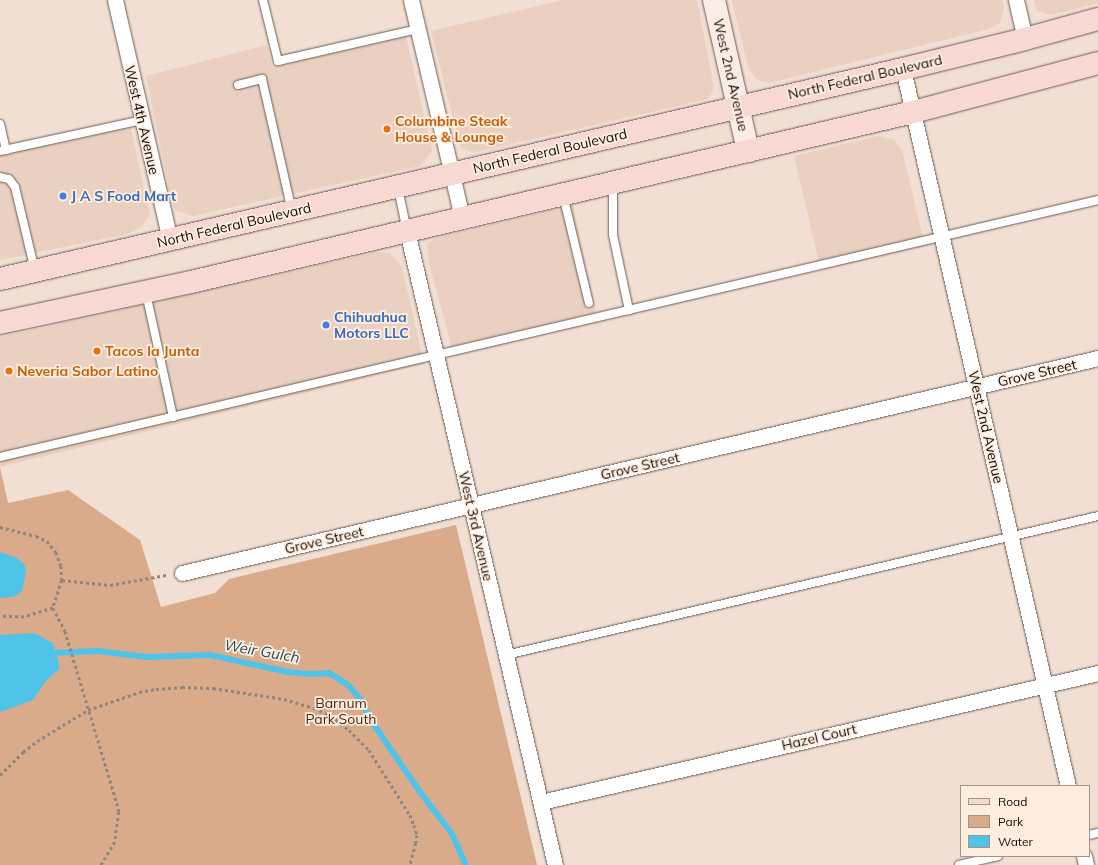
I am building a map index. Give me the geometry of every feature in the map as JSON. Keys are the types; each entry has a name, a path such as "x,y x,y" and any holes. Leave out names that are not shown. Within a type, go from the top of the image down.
{"main road":[{"name":"North Federal Boulevard","path":"0,279 903,68 1025,39 1098,19"},
{"path":"0,323 146,292 913,112 1098,63"}],"street":[{"name":"West 4th Avenue","path":"115,0 170,240"},
{"path":"411,0 462,218"},
{"name":"West 2nd Avenue","path":"714,0 748,150"},
{"path":"1016,0 1025,39"},
{"name":"West 2nd Avenue","path":"903,68 1068,785"},
{"name":"West 3rd Avenue","path":"407,231 555,865"},
{"name":"Grove Street","path":"182,573 1098,358"},
{"name":"Hazel Court","path":"541,802 1098,673"}],"lane":[{"path":"263,0 278,62 418,29"},
{"path":"238,85 262,79 292,212"},
{"path":"0,124 3,150 142,120"},
{"path":"0,177 9,179 15,187 35,272"},
{"path":"613,182 613,235 629,310"},
{"name":"West 3rd Avenue","path":"397,187 407,231"},
{"path":"562,194 589,303"},
{"path":"0,457 437,356 1098,200"},
{"path":"146,292 173,417"},
{"path":"506,655 1098,516"},
{"path":"959,865 994,857"}],"path":[{"path":"0,527 36,536 47,541 56,552 61,566 62,580 53,608 65,631 88,710 114,786 119,812 115,842 101,865"},
{"path":"62,580 110,585 182,573"},
{"path":"0,616 24,617 53,608"},
{"path":"0,775 23,752 88,710 139,692 182,687 237,690 284,699 314,708 331,716 369,750 410,815 417,835 414,856 410,865"}],"shaded area":[{"path":"563,0 697,0 714,87 708,99 476,152 465,150 460,146 431,31"},
{"path":"732,0 1002,0 1004,9 1000,23 989,29 769,83 757,80 748,67"},
{"path":"1034,0 1098,0 1098,3 1052,15 1037,11"},
{"path":"406,36 432,151 420,166 193,216 175,210 169,189 146,76 267,45 272,66"},
{"path":"130,125 150,215 140,228 127,234 0,260 0,154"},
{"path":"878,136 893,139 902,150 925,246 821,270 794,156"},
{"path":"573,205 598,322 454,355 429,264 427,244 436,238"},
{"path":"377,252 390,253 402,267 424,364 0,467 0,337"}],"green space":[{"name":"Barnum Park South","path":"0,467 8,503 68,490 140,540 161,607 215,593 229,579 456,525 537,865 0,865"}],"water":[{"path":"0,552 17,558 24,564 26,571 23,588 19,594 13,597 0,598"},
{"path":"34,633 53,643 60,668 45,682 33,700 0,712 0,635"}],"waterway":[{"name":"Weir Gulch","path":"48,653 98,651 146,657 210,655 288,672 306,674 329,673 348,685 360,699 374,725 420,792 452,834 466,865"}],"place":[{"name":"Columbine Steak House & Lounge","path":"387,129"},
{"name":"J A S Food Mart","path":"63,196"},
{"name":"Chihuahua Motors LLC","path":"326,325"},
{"name":"Tacos la Junta","path":"97,351"},
{"name":"Neveria Sabor Latino","path":"9,371"}]}
